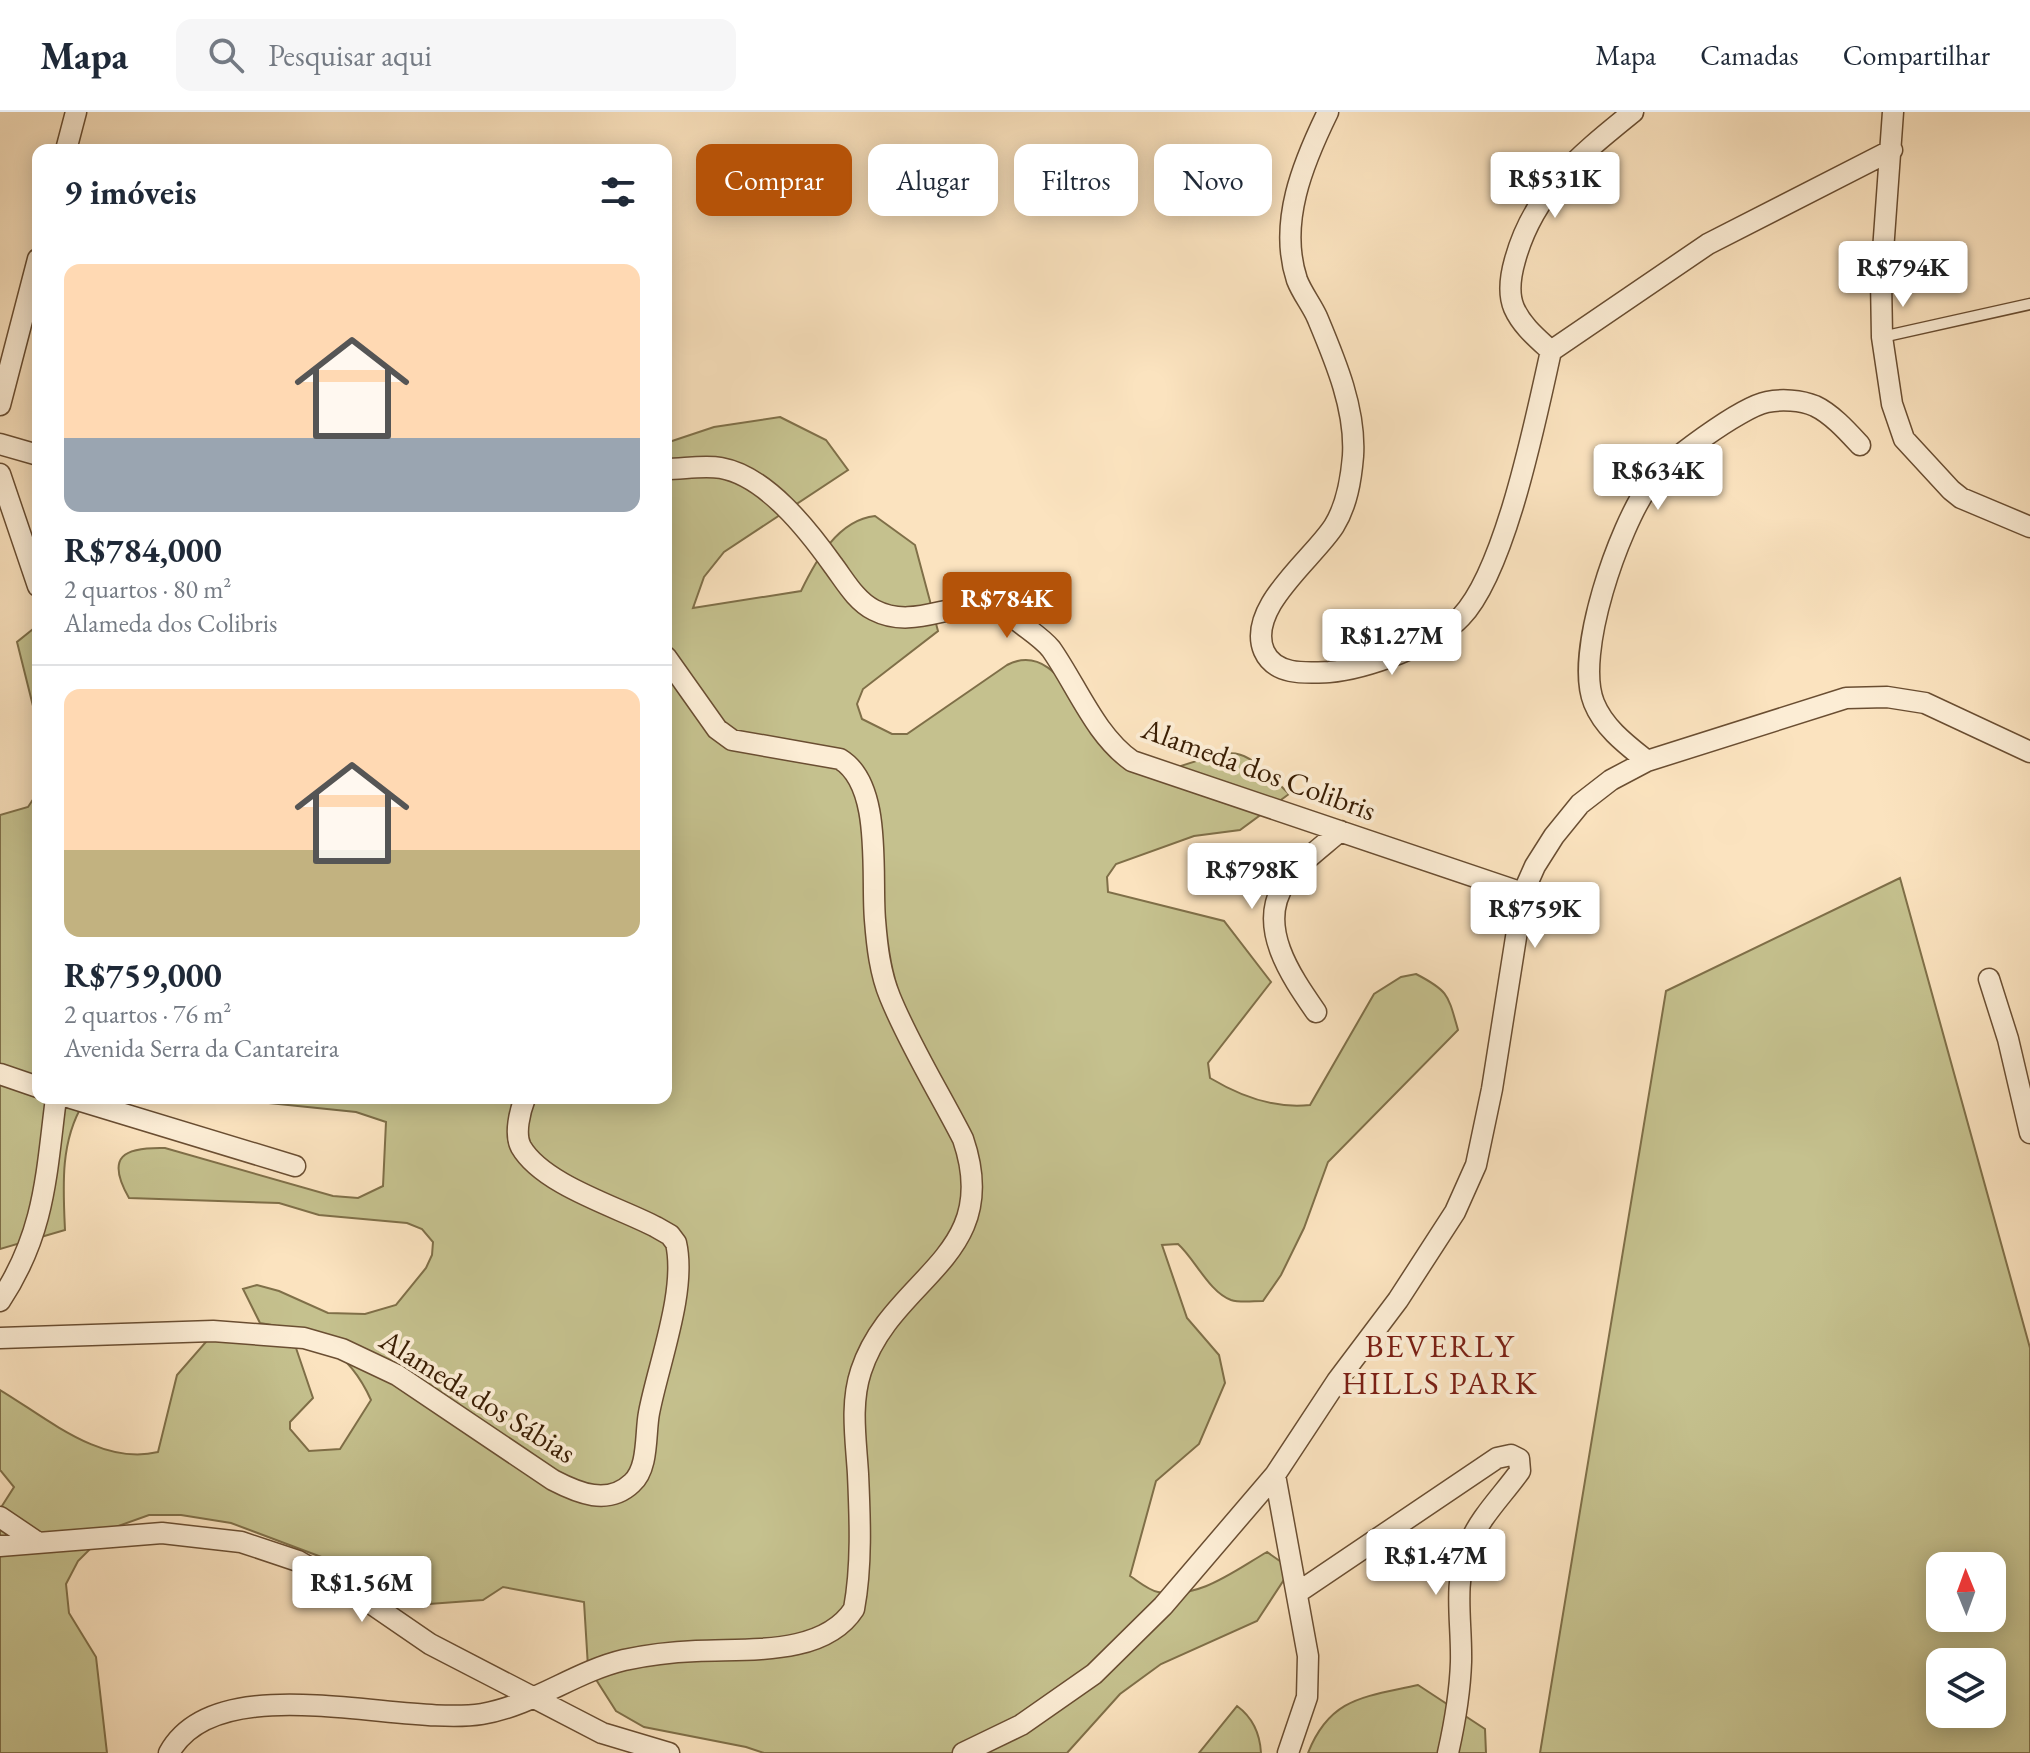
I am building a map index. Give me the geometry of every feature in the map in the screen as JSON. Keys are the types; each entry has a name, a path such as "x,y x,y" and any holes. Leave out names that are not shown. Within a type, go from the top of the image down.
{"street":[{"path":"68,144 76,112"},
{"path":"1328,112 1304,161 1293,206 1291,246 1298,283 1315,314 1346,392 1353,453 1347,499 1335,525 1276,594 1262,622 1261,642 1266,655 1290,672 1334,671 1382,658 1437,637 1460,618 1481,591 1495,557 1537,412 1551,351 1708,244 1892,150"},
{"path":"1551,351 1527,329 1513,306 1511,275 1519,244 1546,192 1589,148 1633,112"},
{"path":"1893,112 1881,279 1882,337 1892,404 1904,439 1961,498 2030,527"},
{"path":"0,405 32,282"},
{"path":"1647,761 1617,736 1595,704 1588,661 1592,631 1629,517 1651,482 1716,430 1748,409 1767,402 1797,401 1815,406 1860,445"},
{"path":"0,444 32,453"},
{"name":"Alameda dos Colibris","path":"672,469 721,468 746,479 770,495 804,525 853,592 873,610 898,618 922,618 959,606 976,605 1015,618 1048,646 1096,721 1116,748 1132,761 1523,893"},
{"path":"0,474 32,568"},
{"path":"169,1753 194,1725 222,1713 268,1706 480,1714 537,1699 602,1667 624,1660 695,1651 750,1652 775,1648 832,1631 847,1620 856,1595 859,1496 854,1402 861,1371 874,1341 910,1294 947,1258 965,1227 972,1205 974,1177 963,1139 890,997 880,966 870,820 861,779 853,767 840,759 732,740 717,729 672,665"},
{"path":"963,1753 1021,1725 1094,1674 1163,1606 1275,1475 1337,1381 1398,1300 1455,1212 1476,1165 1492,1089 1523,893 1547,846 1580,804 1611,780 1647,761 1846,698 1887,697 1925,703 2030,752"},
{"path":"1316,1012 1281,952 1273,920 1275,900 1286,881 1340,831"},
{"path":"1989,979 2008,1039 2030,1133"},
{"path":"0,1074 32,1085"},
{"path":"0,1301 18,1274 35,1237 46,1183 55,1104"},
{"path":"91,1104 295,1166"},
{"name":"Alameda dos Sábias","path":"0,1338 213,1331 304,1338 342,1349 397,1375 553,1480 579,1494 598,1496 616,1493 631,1485 639,1476 649,1413 674,1304 678,1262 676,1243 670,1235 656,1227 547,1173 520,1146 518,1126 524,1104"},
{"path":"0,1263 18,1274"},
{"path":"1297,1593 1497,1458 1511,1455 1521,1461 1520,1471 1494,1501 1475,1531 1463,1566 1458,1591 1461,1658 1459,1706 1448,1753"},
{"path":"1275,1475 1308,1656 1307,1697 1288,1753"},
{"path":"0,1517 37,1542"},
{"path":"0,1546 162,1533 241,1542 298,1561 363,1598 430,1644 602,1733 669,1753"}],"lane":[{"path":"1882,337 2030,304"}],"shaded area":[{"path":"780,417 826,440 848,470 724,552 704,577 693,608 801,591 830,543 839,533 862,519 875,516 915,545 938,631 863,689 857,704 862,719 892,734 907,734 1007,665 1023,660 1037,662 1062,680 1104,732 1168,770 1209,757 1234,754 1257,764 1289,794 1240,830 1194,836 1116,864 1107,877 1108,892 1224,921 1271,982 1208,1063 1210,1078 1258,1100 1284,1105 1310,1105 1374,994 1401,977 1416,974 1446,995 1458,1030 1328,1162 1304,1228 1281,1275 1263,1301 1238,1301 1223,1296 1178,1244 1162,1245 1187,1318 1219,1355 1225,1383 1199,1444 1156,1481 1130,1576 1154,1591 1173,1593 1187,1592 1215,1582 1267,1552 1291,1569 1257,1621 1161,1664 1120,1694 1067,1753 764,1753 644,1727 616,1711 588,1667 584,1602 503,1587 483,1600 429,1604 393,1584 231,1523 181,1515 149,1515 110,1529 78,1561 66,1584 69,1613 96,1657 107,1753 0,1753 0,1509 14,1487 0,1470 0,1390 56,1426 95,1446 137,1455 158,1452 177,1375 218,1328 296,1348 313,1398 290,1422 290,1429 309,1451 340,1449 371,1400 362,1382 326,1345 296,1331 260,1323 243,1289 257,1285 279,1291 328,1313 365,1314 396,1305 426,1268 432,1255 433,1242 422,1229 407,1223 319,1215 279,1203 129,1198 119,1172 123,1157 139,1149 165,1148 333,1196 358,1198 383,1186 386,1122 356,1112 278,1104 672,1104 672,441 714,427"},
{"path":"32,630 32,702 17,642"},
{"path":"32,801 32,1104 83,1104 67,1149 65,1230 0,1249 0,815 28,807"},
{"path":"1900,878 2030,1348 2030,1753 1540,1753 1666,991"},
{"path":"1418,1685 1485,1729 1486,1753 1308,1753 1317,1734 1338,1710 1366,1697"},
{"path":"1237,1706 1254,1726 1261,1753 1199,1753"}],"district":[{"name":"BEVERLY HILLS PARK","path":"1440,1364"}]}
